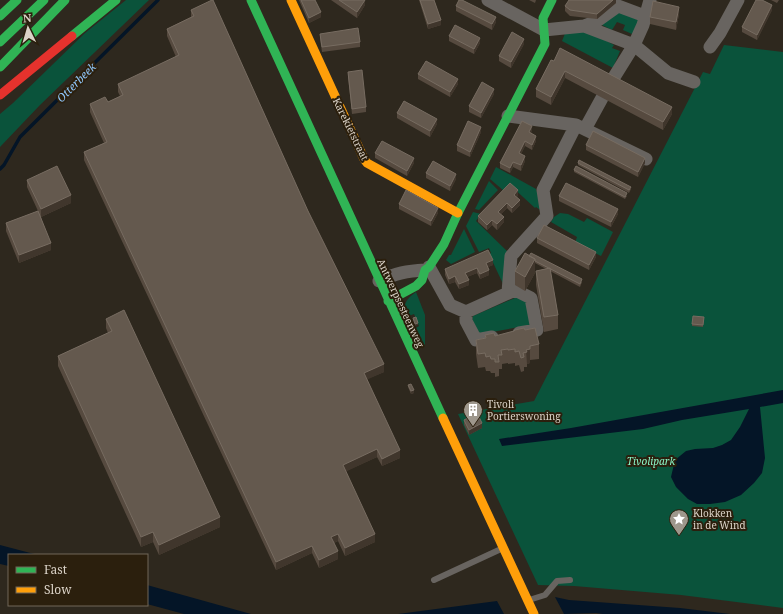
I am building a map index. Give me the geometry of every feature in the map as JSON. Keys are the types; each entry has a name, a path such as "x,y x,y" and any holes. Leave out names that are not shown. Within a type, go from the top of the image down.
{"main road":[{"path":"0,16 17,0"},
{"path":"0,42 44,0"},
{"path":"0,67 65,0"},
{"path":"0,95 116,0"},
{"name":"Antwerpsesteenweg","path":"251,0 388,301 534,614"},
{"name":"Karekietstraat","path":"291,0 367,163 458,213"},
{"path":"388,301 416,286 422,280 427,269 444,244 458,213 545,44 546,37 543,15 552,0"}],"street":[{"path":"488,0 544,30 584,26 598,21 618,6 645,16"},
{"path":"611,82 634,45 650,0"},
{"path":"710,47 720,33 738,0"},
{"path":"584,26 634,45 668,73 694,82"},
{"path":"508,292 511,256 547,216 542,190 580,127 602,98"},
{"path":"508,116 580,127 646,159"},
{"path":"379,281 408,271 427,269 450,305 466,312 515,290 531,298 537,330 476,340 466,321 466,312"}],"lane":[{"path":"434,580 503,548"},
{"path":"527,600 545,595 557,582 570,580"}],"green space":[{"path":"126,0 149,0 40,105 0,147 0,114 85,33"},
{"path":"617,10 639,20 638,28 632,34 623,30 625,25 617,22 612,30 598,23"},
{"path":"585,29 614,45 612,48 620,51 613,68 562,41 566,31"},
{"name":"Tivolipark","path":"724,45 783,52 783,608 681,595 574,586 538,585 458,414 534,401 703,72 710,74"},
{"path":"496,167 536,189 543,212 536,207 535,208 510,185 504,191 490,179"},
{"path":"489,181 498,190 479,210 475,209"},
{"path":"473,212 481,214 476,221 508,252 504,286 489,254 491,253 489,248 479,252 466,226"},
{"path":"560,213 568,214 584,222 587,218 613,232 601,256 575,243 577,237 551,222 554,217"},
{"path":"464,229 475,252 451,264 446,260 449,255 451,255"},
{"path":"416,292 425,315 425,346 416,328 419,326 414,314 406,317 404,309 407,300"},
{"path":"517,297 526,301 530,325 481,334 479,333 472,319 473,316"}],"water":[{"path":"783,390 783,403 760,407 765,458 762,473 741,495 725,502 697,504 688,499 676,487 671,477 675,460 686,451 713,448 731,440 740,427 749,409 682,420 643,429 502,446 499,439 571,428"},
{"path":"0,545 34,554 8,554 8,566 0,564"},
{"path":"148,585 251,614 184,614 148,604"},
{"path":"555,597 569,600 680,608 730,614 564,614"},
{"path":"497,601 504,614 398,614"}],"building":[{"path":"212,0 308,211 384,364 364,373 400,450 382,459 377,449 343,465 375,534 345,548 338,534 331,537 338,551 319,560 312,546 276,562 84,152 107,142 90,104 105,97 108,102 123,95 118,84 179,55 167,29 194,16 191,10"},
{"path":"301,0 315,0 321,12 309,18"},
{"path":"339,0 365,0 357,12"},
{"path":"420,0 434,0 441,20 428,24"},
{"path":"459,0 462,0 496,17 492,24 456,6"},
{"path":"569,0 613,0 597,14 570,10 565,6"},
{"path":"756,0 762,0 772,5 757,35 742,27"},
{"path":"653,1 679,7 676,22 650,17"},
{"path":"455,25 480,38 474,49 449,36"},
{"path":"358,28 360,42 322,47 320,34"},
{"path":"512,32 524,39 511,62 499,56"},
{"path":"560,48 672,107 663,122 565,71 551,97 536,89 551,60 554,61"},
{"path":"426,61 458,79 450,92 418,74"},
{"path":"362,70 366,107 352,109 348,72"},
{"path":"482,82 494,89 481,113 469,106"},
{"path":"404,101 437,119 430,131 397,113"},
{"path":"468,121 481,127 470,152 457,145"},
{"path":"522,121 532,126 529,132 536,136 532,145 525,141 519,153 525,156 521,165 513,162 510,168 500,163"},
{"path":"593,131 645,158 638,172 586,145"},
{"path":"382,141 414,158 407,171 375,153"},
{"path":"579,160 631,187 629,190 578,163"},
{"path":"433,161 456,174 450,186 426,173"},
{"path":"57,166 71,195 41,209 27,180"},
{"path":"576,166 627,193 625,197 574,170"},
{"path":"510,183 518,190 514,195 520,200 512,208 507,203 498,212 504,217 497,224 492,220 487,225 478,216"},
{"path":"566,183 618,209 611,222 559,196"},
{"path":"406,190 438,208 431,221 399,204"},
{"path":"38,211 51,243 19,255 6,223"},
{"path":"544,225 596,252 589,265 537,238"},
{"path":"488,250 493,260 486,263 489,270 480,274 477,268 465,273 469,280 459,284 455,276 449,279 445,269"},
{"path":"525,253 535,259 525,277 515,271"},
{"path":"531,253 582,279 580,284 535,261 535,259 529,256"},
{"path":"550,268 558,315 544,317 536,271"},
{"path":"124,310 220,517 159,545 153,532 141,537 58,356 112,331 106,319"},
{"path":"693,316 704,317 703,325 692,324"},
{"path":"416,317 418,323 415,324 413,318"},
{"path":"524,328 525,330 535,328 539,344 530,346 530,349 526,350 527,352 523,353 524,357 521,358 519,351 515,352 515,349 501,350 502,355 498,355 499,362 495,362 495,359 491,359 490,356 486,357 485,353 478,354 476,340 486,338 485,335 494,333 495,336"},
{"path":"411,384 414,390 411,391 408,385"},
{"path":"477,413 482,423 469,430 464,420"}],"waterway":[{"name":"Otterbeek","path":"0,169 4,165 20,137 158,0"}],"traffic: fast":[{"path":"0,16 17,0"},
{"path":"0,42 44,0"},
{"path":"0,67 65,0"},
{"path":"72,36 116,0"},
{"path":"251,0 443,418"},
{"path":"388,301 416,286 422,280 425,270 429,267 444,244 458,213 545,44 543,18 552,0"}],"traffic: slow":[{"path":"291,0 367,163 458,213"},
{"path":"443,418 534,614"}],"traffic: jam":[{"path":"0,95 72,36"}],"place":[{"name":"Tivoli Portierswoning","path":"473,427"},
{"name":"Klokken in de Wind","path":"679,536"}]}
